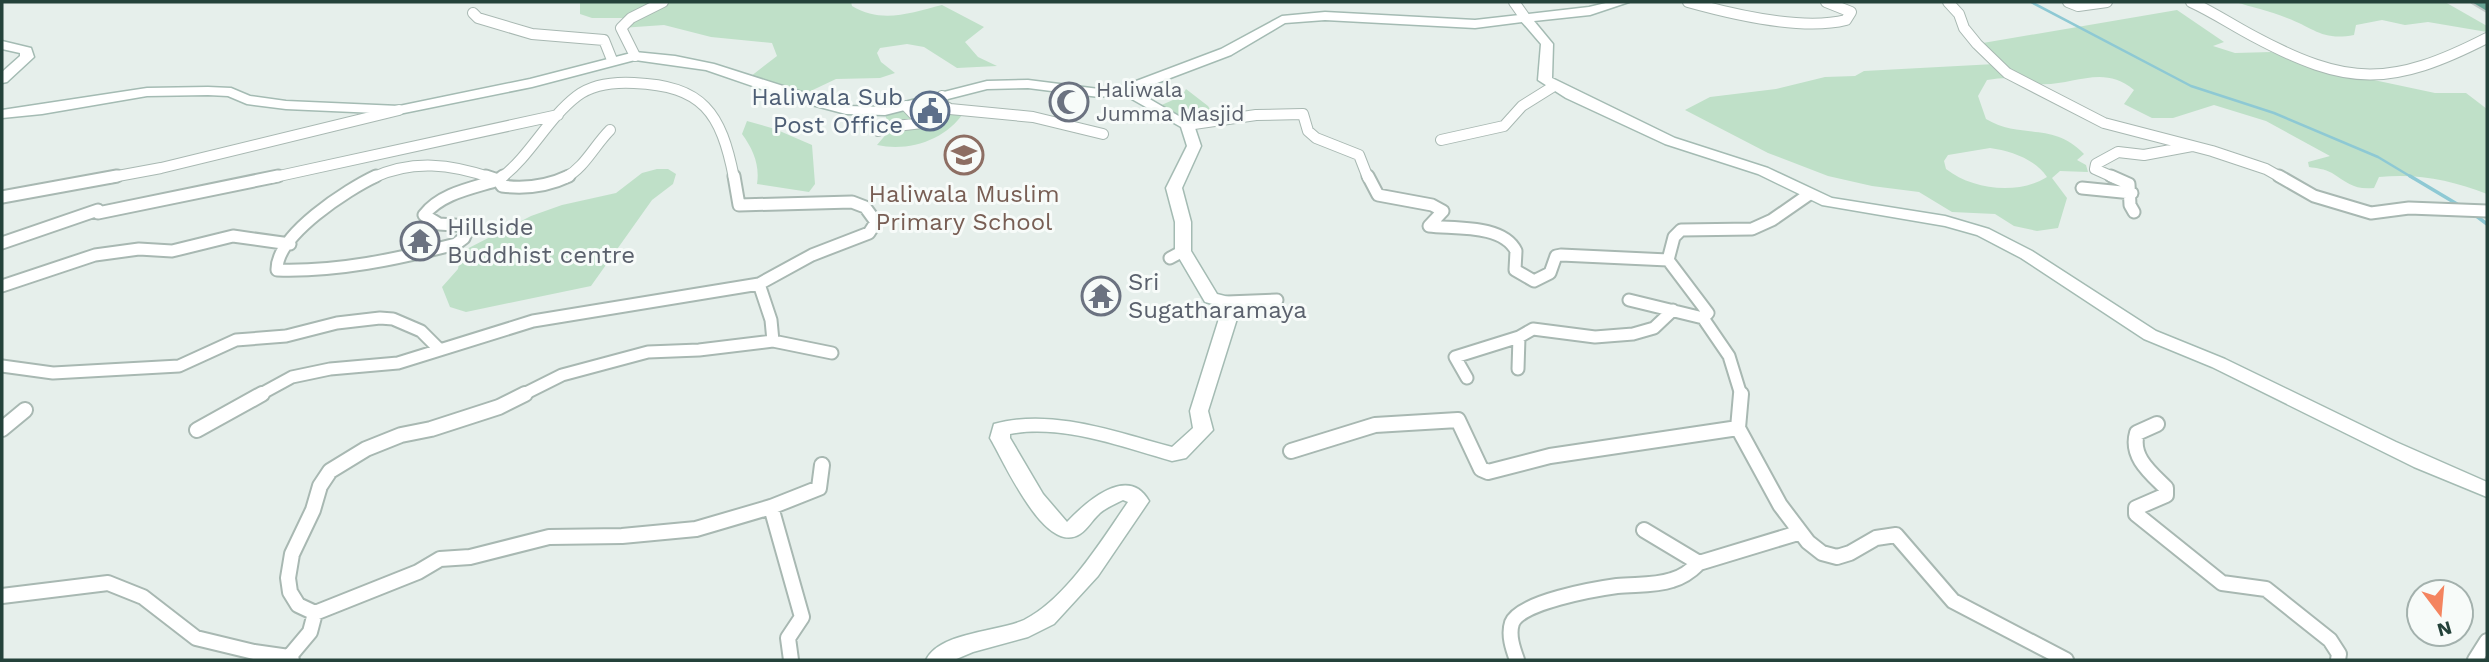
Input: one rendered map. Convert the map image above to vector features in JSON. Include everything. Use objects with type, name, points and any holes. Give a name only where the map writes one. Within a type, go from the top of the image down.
[{"type":"main road","points":[[2479,2],[2487,7]]},
{"type":"street","points":[[635,55],[621,28],[631,18],[663,2]]},
{"type":"street","points":[[1514,2],[1547,44],[1545,80],[1554,86],[1670,141],[1763,172],[1808,195],[1842,206],[1963,224],[1986,233],[2026,253],[2083,295],[2150,334],[2487,490]]},
{"type":"street","points":[[2,197],[161,168],[399,110],[532,83],[635,55],[709,67],[846,110],[885,111],[987,85],[1028,84],[1088,93],[1125,90],[1226,52],[1282,20],[1325,16],[1475,24],[1590,11],[1623,2]]},
{"type":"street","points":[[1688,2],[1744,17],[1818,24],[1846,20],[1851,12],[1826,2]]},
{"type":"street","points":[[1948,2],[1959,14],[1977,44],[2007,73],[2022,84],[2104,123],[2266,169],[2314,196],[2371,213],[2409,208],[2474,211],[2487,218]]},
{"type":"street","points":[[2068,2],[2078,6],[2107,2]]},
{"type":"street","points":[[2191,2],[2285,52],[2313,63],[2367,76],[2381,76],[2451,56],[2487,38]]},
{"type":"street","points":[[472,13],[478,18],[532,34],[604,40],[612,60]]},
{"type":"street","points":[[2,79],[27,57],[26,51],[6,48]]},
{"type":"street","points":[[197,430],[292,377],[330,369],[398,363],[439,349],[467,344],[533,321],[759,284],[789,265],[821,250],[869,233],[876,222],[864,207],[852,202],[739,205],[728,147],[711,112],[690,93],[653,85],[608,84],[578,94],[512,171],[498,180],[452,196],[426,210],[424,215],[434,222],[469,226],[464,239],[428,253],[342,267],[303,271],[277,270],[279,257],[327,202],[352,187],[384,175],[431,164],[460,167],[498,180],[502,186],[515,188],[549,184],[583,165],[595,144],[610,130]]},
{"type":"street","points":[[1441,140],[1504,126],[1522,106],[1554,86]]},
{"type":"street","points":[[1125,90],[1187,125],[1256,115],[1303,114],[1308,131],[1317,138],[1359,155],[1374,192],[1378,195],[1432,205],[1443,211],[1429,226],[1495,233],[1515,245],[1518,254],[1515,270],[1534,281],[1546,277],[1555,267],[1556,256],[1561,255],[1668,260]]},
{"type":"street","points":[[2,114],[147,92],[231,92],[247,100],[286,105],[399,110]]},
{"type":"street","points":[[942,96],[943,105],[950,109],[1033,117],[1103,134]]},
{"type":"street","points":[[878,131],[888,126],[915,127],[922,123],[906,106]]},
{"type":"street","points":[[2,243],[97,210],[103,214],[558,115]]},
{"type":"street","points":[[1187,125],[1194,146],[1174,188],[1183,222],[1177,254],[1211,298],[1227,302],[1277,300]]},
{"type":"street","points":[[2134,212],[2130,205],[2132,193],[2129,184],[2101,173],[2095,169],[2096,164],[2118,152],[2144,155],[2192,146]]},
{"type":"street","points":[[2082,188],[2132,193]]},
{"type":"street","points":[[1668,260],[1674,237],[1681,229],[1733,232],[1760,227],[1777,219],[1808,195]]},
{"type":"street","points":[[2,286],[95,255],[139,249],[172,251],[233,236],[290,244]]},
{"type":"street","points":[[1668,260],[1708,313],[1703,318]]},
{"type":"street","points":[[759,284],[771,320],[773,341]]},
{"type":"street","points":[[1629,300],[1703,318],[1732,361],[1742,391],[1743,406],[1738,428],[1798,533],[1810,547],[1825,557],[1841,557],[1873,537],[1883,534],[1896,535],[1953,601],[2066,660]]},
{"type":"street","points":[[937,660],[975,641],[1033,625],[1070,594],[1113,541],[1139,500],[1132,494],[1120,492],[1093,507],[1073,529],[1063,530],[1053,523],[1036,497],[1000,438],[1001,429],[1014,425],[1087,431],[1172,454],[1179,453],[1203,430],[1199,411],[1231,310],[1227,302]]},
{"type":"street","points":[[1467,378],[1455,357],[1519,337],[1533,329],[1595,337],[1633,334],[1654,328],[1673,310]]},
{"type":"street","points":[[2,366],[53,373],[179,366],[236,340],[286,336],[337,323],[380,318],[393,318],[421,331],[439,349]]},
{"type":"street","points":[[1518,369],[1519,337]]},
{"type":"street","points":[[822,466],[820,488],[771,507],[696,529],[622,536],[549,537],[470,557],[440,559],[418,572],[314,613],[298,605],[290,592],[288,578],[292,554],[313,510],[320,486],[330,471],[347,458],[401,435],[431,429],[499,407],[562,375],[614,359],[648,352],[699,350],[773,341],[832,353]]},
{"type":"street","points":[[2,429],[25,410]]},
{"type":"street","points":[[1291,451],[1375,425],[1458,420],[1480,469],[1488,472],[1516,462],[1678,438],[1715,429],[1738,428]]},
{"type":"street","points":[[2157,424],[2137,433],[2134,443],[2142,464],[2166,488],[2166,495],[2136,508],[2137,514],[2222,583],[2266,589],[2330,640],[2339,654],[2338,660]]},
{"type":"street","points":[[771,507],[802,617],[788,638],[791,660]]},
{"type":"street","points":[[1644,530],[1699,563]]},
{"type":"street","points":[[1517,660],[1511,646],[1510,627],[1518,614],[1534,606],[1609,587],[1664,584],[1691,573],[1699,563],[1798,533]]},
{"type":"street","points":[[2,596],[108,583],[143,597],[196,638],[291,658],[314,626],[314,613]]},
{"type":"street","points":[[2475,660],[2487,641]]},
{"type":"green space","points":[[580,2],[851,2],[852,6],[863,11],[885,16],[907,14],[942,5],[984,27],[965,42],[978,57],[997,66],[957,68],[924,47],[907,44],[880,48],[877,53],[881,62],[895,73],[880,78],[836,79],[798,97],[746,80],[777,56],[772,43],[711,37],[664,25],[621,28],[630,18],[592,18],[580,14]]},
{"type":"green space","points":[[2235,2],[2445,2],[2487,26],[2487,32],[2428,22],[2405,25],[2382,20],[2356,25],[2354,35],[2334,36],[2274,13]]},
{"type":"green space","points":[[2177,10],[2224,42],[2213,46],[2235,53],[2271,52],[2322,69],[2435,93],[2466,93],[2487,109],[2487,194],[2447,181],[2407,176],[2379,177],[2374,188],[2356,187],[2329,172],[2309,167],[2308,162],[2330,156],[2266,121],[2214,105],[2173,118],[2152,118],[2124,104],[2134,90],[2110,78],[2087,78],[2050,84],[2012,78],[1987,80],[1978,96],[1986,119],[2012,129],[2061,138],[2084,154],[2077,160],[2086,165],[2088,172],[2060,171],[2052,178],[2067,198],[2058,228],[2037,231],[2014,226],[1995,214],[1952,212],[1919,192],[1872,186],[1828,176],[1768,153],[1685,110],[1710,97],[1776,89],[1825,77],[1855,76],[1864,71],[1995,64],[1977,44]],"holes":[[[1990,148],[2029,161],[2047,177],[2023,186],[1996,188],[1969,182],[1946,169],[1944,161],[1948,155]]]},
{"type":"green space","points":[[1186,89],[1208,106],[1216,120],[1187,125],[1157,107],[1182,96]]},
{"type":"green space","points":[[906,106],[921,117],[964,112],[947,130],[926,142],[902,147],[877,145],[888,132],[885,111]]},
{"type":"green space","points":[[747,121],[775,129],[812,145],[815,184],[809,192],[757,184],[755,158],[742,134]]},
{"type":"green space","points":[[668,169],[676,174],[673,184],[652,200],[591,286],[466,312],[450,307],[442,287],[458,269],[461,252],[531,216],[562,205],[616,193],[642,173]]},
{"type":"waterway","points":[[2031,2],[2191,86],[2274,113],[2378,157],[2413,178]]},
{"type":"waterway","points":[[2410,176],[2462,207]]},
{"type":"waterway","points":[[2475,215],[2487,224]]},
{"type":"place","name":"Haliwala Jumma Masjid","points":[[1069,102]]},
{"type":"place","name":"Haliwala Sub Post Office","points":[[930,111]]},
{"type":"place","name":"Haliwala Muslim Primary School","points":[[964,155]]},
{"type":"place","name":"Hillside Buddhist centre","points":[[420,241]]},
{"type":"place","name":"Sri Sugatharamaya","points":[[1101,296]]}]
